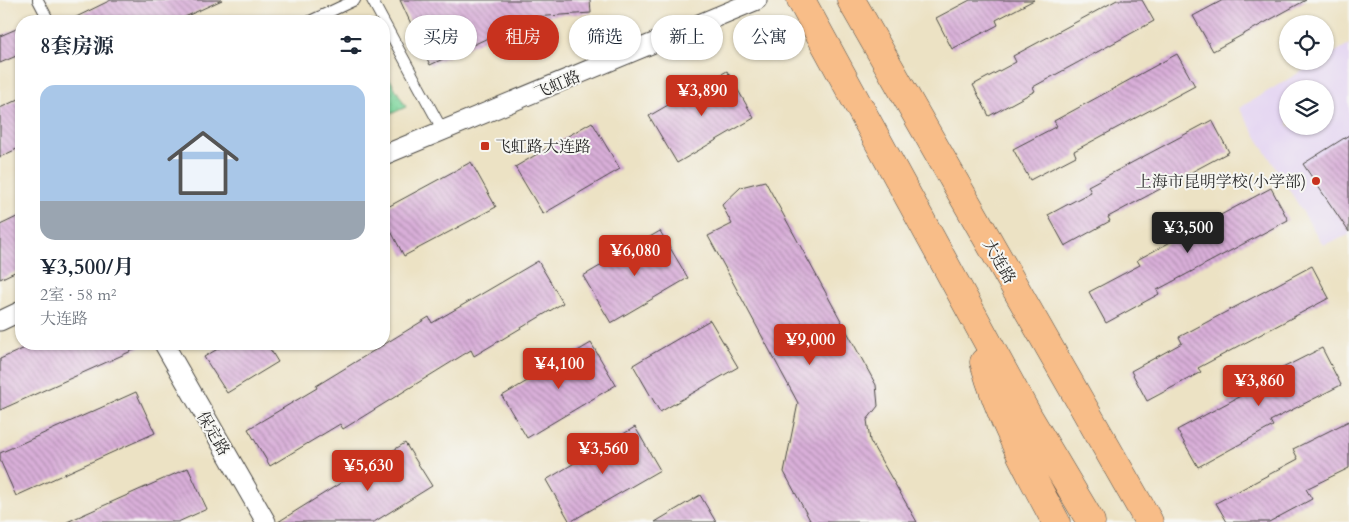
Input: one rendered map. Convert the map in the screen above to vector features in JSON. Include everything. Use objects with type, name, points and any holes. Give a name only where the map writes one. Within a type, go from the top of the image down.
[{"type":"main road","points":[[801,0],[973,317],[1028,416],[1091,522]]},
{"type":"main road","name":"大连路","points":[[851,0],[1149,522]]},
{"type":"main road","points":[[973,317],[980,350],[1014,443],[1056,522]]},
{"type":"street","name":"飞虹路","points":[[390,153],[757,0]]},
{"type":"street","points":[[0,321],[15,314]]},
{"type":"street","name":"保定路","points":[[167,350],[266,522]]},
{"type":"lane","points":[[38,0],[46,15]]},
{"type":"lane","points":[[323,15],[355,0]]},
{"type":"lane","points":[[372,0],[380,15]]},
{"type":"lane","points":[[390,33],[443,131]]},
{"type":"shaded area","name":"上海市昆明学校(小学部)","points":[[1349,44],[1349,235],[1323,245],[1239,108],[1279,84],[1279,135],[1334,135],[1334,80],[1287,80],[1304,70],[1334,70],[1334,53]]},
{"type":"green space","points":[[390,79],[406,107],[390,114]]},
{"type":"building","points":[[111,0],[222,0],[189,15],[80,15]]},
{"type":"building","points":[[400,0],[590,0],[591,13],[559,15],[487,15],[487,38],[477,43],[477,15],[407,15]]},
{"type":"building","points":[[970,0],[1034,0],[996,20],[998,25],[952,49],[936,18]]},
{"type":"building","points":[[1117,0],[1142,0],[1154,21],[1033,87],[1035,91],[989,116],[973,85],[1016,62],[1013,56]]},
{"type":"building","points":[[1223,0],[1306,0],[1213,51],[1193,16]]},
{"type":"building","points":[[15,30],[15,57],[0,63],[0,36]]},
{"type":"building","points":[[1177,54],[1195,86],[1074,151],[1076,156],[1030,180],[1013,149],[1057,126],[1054,121]]},
{"type":"building","points":[[428,60],[441,60],[430,65]]},
{"type":"building","points":[[727,71],[754,118],[677,163],[649,116]]},
{"type":"building","points":[[15,101],[15,150],[0,157],[0,108]]},
{"type":"building","points":[[1212,120],[1229,152],[1108,217],[1110,221],[1065,246],[1048,215],[1091,192],[1088,186]]},
{"type":"building","points":[[592,122],[620,169],[543,214],[515,167]]},
{"type":"building","points":[[1349,135],[1349,232],[1303,164]]},
{"type":"building","points":[[471,162],[496,207],[404,256],[390,229],[390,206]]},
{"type":"building","points":[[765,181],[876,385],[878,406],[867,420],[870,441],[917,522],[811,522],[784,472],[798,403],[708,236],[732,224],[722,205],[741,187]]},
{"type":"building","points":[[1271,188],[1288,220],[1157,290],[1159,294],[1106,323],[1089,292],[1140,265],[1137,260]]},
{"type":"building","points":[[15,218],[15,272],[0,279],[0,225]]},
{"type":"building","points":[[660,231],[688,278],[611,323],[583,276]]},
{"type":"building","points":[[538,261],[563,303],[474,356],[471,350],[343,429],[340,424],[270,466],[248,429],[317,388],[316,386],[375,350],[390,350],[390,341],[429,317],[432,323]]},
{"type":"building","points":[[1312,266],[1329,298],[1198,368],[1201,372],[1147,401],[1131,371],[1182,343],[1179,337]]},
{"type":"building","points":[[710,320],[738,367],[660,412],[633,365]]},
{"type":"building","points":[[591,343],[616,385],[527,438],[502,396]]},
{"type":"building","points":[[1322,348],[1341,385],[1270,421],[1273,426],[1198,467],[1177,430],[1259,386],[1257,381]]},
{"type":"building","points":[[20,350],[134,350],[0,410],[0,359]]},
{"type":"building","points":[[216,350],[271,350],[278,362],[227,393],[204,357]]},
{"type":"building","points":[[136,392],[155,433],[16,496],[0,460],[0,453]]},
{"type":"building","points":[[1349,421],[1349,468],[1306,489],[1312,499],[1269,522],[1227,522],[1216,503],[1298,459],[1293,449]]},
{"type":"building","points":[[635,427],[660,470],[570,522],[546,480]]},
{"type":"building","points":[[405,443],[432,486],[374,522],[278,522]]},
{"type":"building","points":[[188,468],[207,509],[178,522],[67,522]]},
{"type":"building","points":[[700,495],[716,522],[655,522]]},
{"type":"place","name":"飞虹路大连路","points":[[485,146]]},
{"type":"place","name":"上海市昆明学校(小学部)","points":[[1316,181]]}]
